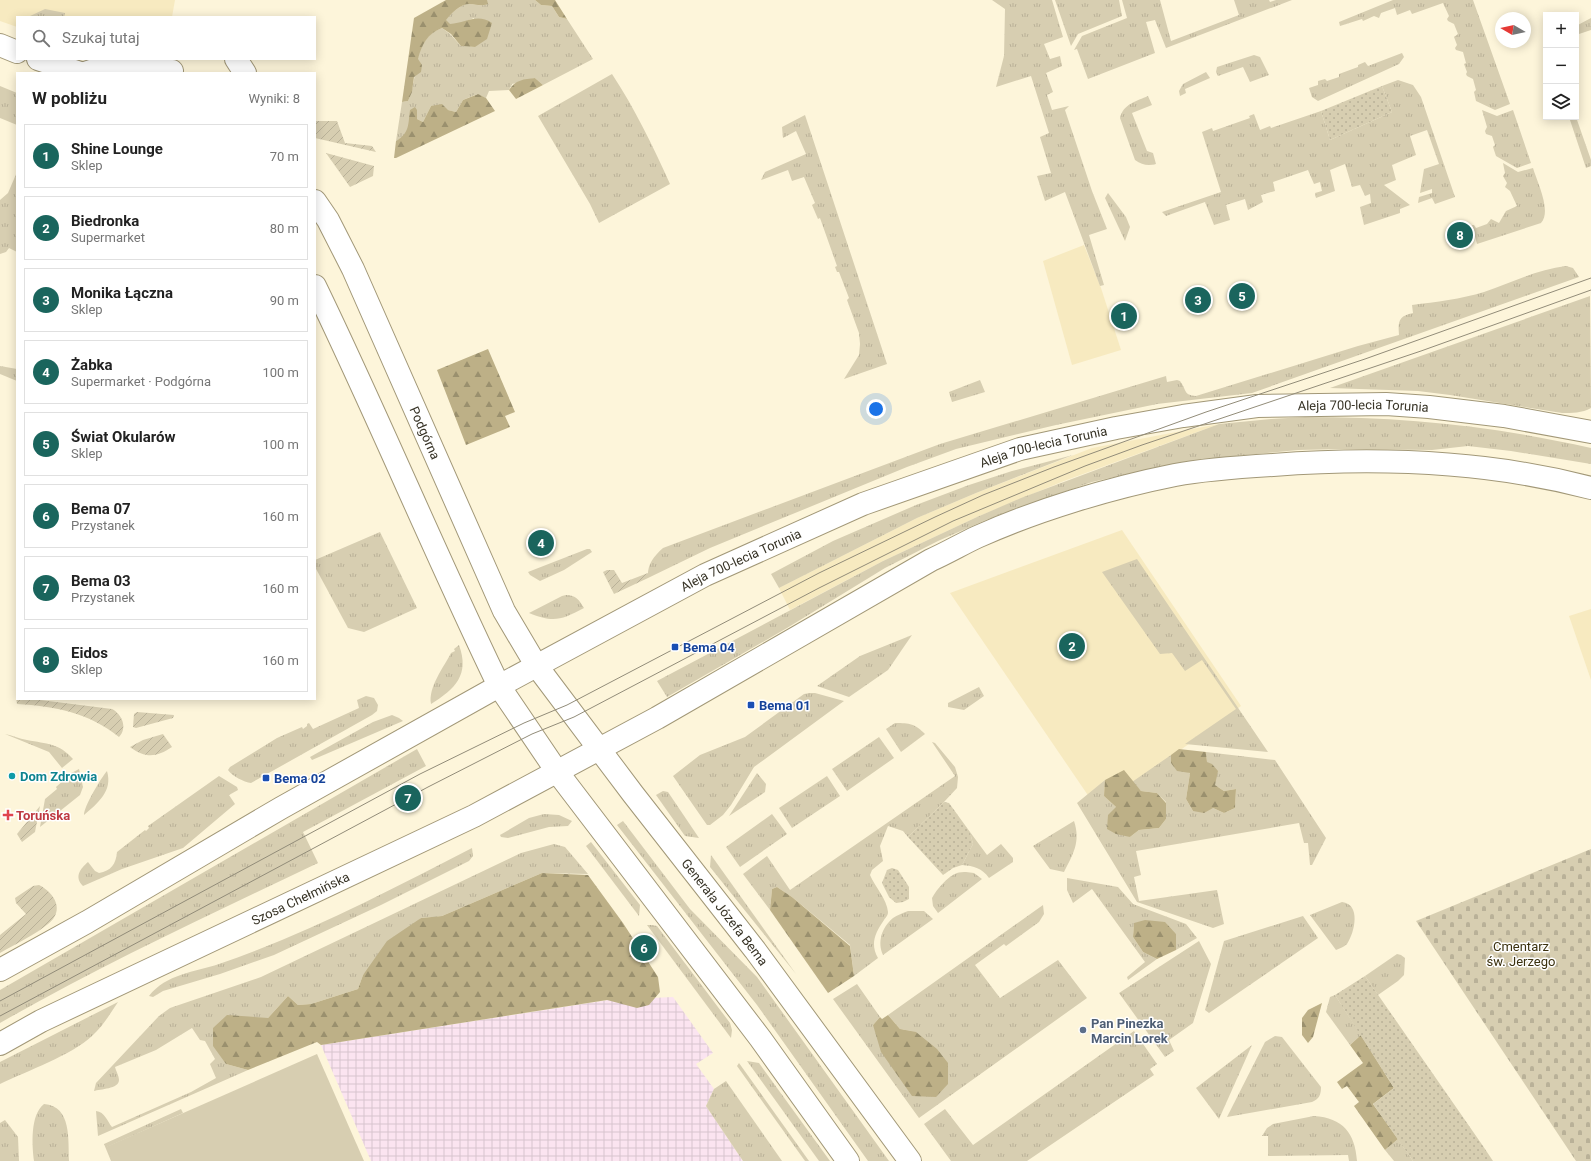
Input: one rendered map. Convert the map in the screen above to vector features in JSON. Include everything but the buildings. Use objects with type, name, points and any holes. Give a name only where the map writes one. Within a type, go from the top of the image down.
[{"type":"main road","points":[[0,45],[16,52]]},
{"type":"main road","points":[[41,60],[77,72]]},
{"type":"main road","points":[[237,60],[244,72]]},
{"type":"main road","points":[[88,72],[95,69],[114,67],[175,68]]},
{"type":"main road","name":"Podgórna","points":[[316,202],[328,220],[353,269],[504,611],[536,665]]},
{"type":"main road","points":[[316,288],[346,348],[470,626],[499,686],[558,773],[760,1038],[848,1161]]},
{"type":"main road","name":"Aleja 700-lecia Torunia","points":[[536,665],[705,575],[863,504],[1020,449],[1086,433],[1183,416],[1257,406],[1386,404],[1429,407],[1496,415],[1591,432]]},
{"type":"main road","points":[[599,750],[925,564],[977,537],[1047,510],[1118,489],[1175,475],[1231,468],[1297,463],[1359,461],[1468,465],[1511,471],[1591,488]]},
{"type":"main road","points":[[0,970],[88,922],[281,808],[536,665]]},
{"type":"main road","name":"Generała Józefa Bema","points":[[536,665],[599,750],[755,950],[910,1161]]},
{"type":"main road","name":"Szosa Chełmińska","points":[[0,1044],[62,1011],[474,816],[599,750]]},
{"type":"shaded area","points":[[0,0],[175,0],[172,16],[16,16],[16,27],[0,21]]},
{"type":"shaded area","points":[[1084,245],[1101,288],[1121,350],[1072,365],[1043,261]]},
{"type":"shaded area","points":[[1219,424],[1064,481],[977,517],[883,561],[790,610],[779,588],[917,518],[976,493],[1092,448]]},
{"type":"shaded area","points":[[1122,530],[1241,706],[1098,810],[950,593]]},
{"type":"shaded area","points":[[1591,609],[1591,680],[1569,616]]},
{"type":"shaded area","points":[[673,997],[713,1053],[696,1064],[714,1089],[706,1106],[743,1161],[371,1161],[321,1045],[608,1000]]},
{"type":"green space","points":[[446,0],[487,0],[488,4],[485,5],[466,4],[456,10],[446,20],[450,24],[471,19],[487,20],[492,23],[487,39],[475,47],[461,46],[451,34],[442,28],[432,33],[423,44],[418,59],[422,65],[421,72],[414,77],[412,92],[408,101],[402,102],[414,18]]},
{"type":"green space","points":[[487,0],[535,0],[541,5],[552,6],[559,17],[567,19],[593,59],[543,85],[535,78],[512,84],[509,90],[489,91],[486,98],[477,94],[463,100],[456,112],[431,106],[423,122],[417,119],[417,110],[404,137],[396,141],[402,102],[408,101],[412,91],[420,50],[425,41],[432,34],[442,28],[461,46],[475,47],[474,18],[459,24],[449,24],[445,20],[456,10],[466,4],[484,5],[487,4]]},
{"type":"green space","points":[[535,0],[555,0],[567,19],[559,17],[552,6],[541,5]]},
{"type":"green space","points":[[992,0],[1052,0],[1063,37],[1044,44],[1050,59],[1060,56],[1062,66],[1046,73],[1053,92],[1047,95],[1052,110],[1069,106],[1065,110],[1092,191],[1107,229],[1089,235],[1104,285],[1100,286],[1065,192],[1045,201],[1037,176],[1051,173],[1040,137],[1049,133],[1031,76],[996,87],[1004,56],[1005,9]]},
{"type":"green space","points":[[1055,0],[1119,0],[1122,16],[1078,34],[1071,46]]},
{"type":"green space","points":[[1122,0],[1160,0],[1171,41],[1239,15],[1234,0],[1269,0],[1270,2],[1276,0],[1292,0],[1166,48],[1155,20],[1146,22],[1155,53],[1088,79],[1077,49],[1074,50],[1082,36],[1127,18]]},
{"type":"green space","points":[[1393,0],[1473,0],[1510,104],[1495,110],[1476,101],[1474,92],[1476,90],[1473,79],[1466,74],[1467,72],[1464,64],[1466,63],[1463,52],[1456,50],[1455,48],[1457,45],[1454,37],[1458,34],[1454,24],[1447,19],[1449,16],[1443,3],[1412,14],[1410,10],[1397,15],[1395,8],[1381,13],[1379,18],[1374,16],[1363,21],[1362,19],[1340,26],[1339,22]]},
{"type":"green space","points":[[45,9],[65,13],[64,16],[30,16]]},
{"type":"green space","points":[[1591,18],[1591,30],[1579,34],[1579,24]]},
{"type":"green space","points":[[1402,53],[1404,57],[1399,64],[1318,101],[1312,97],[1309,88],[1318,85],[1318,81],[1325,79],[1327,81],[1339,77],[1339,74],[1358,67],[1358,65],[1365,62],[1368,66]]},
{"type":"green space","points":[[1254,55],[1260,57],[1269,75],[1250,82],[1243,67],[1218,76],[1216,72],[1217,67]]},
{"type":"green space","points":[[1206,72],[1210,78],[1185,89],[1186,93],[1180,96],[1179,91],[1183,84]]},
{"type":"green space","points":[[612,74],[643,128],[670,184],[599,223],[590,204],[538,116]]},
{"type":"green space","points":[[535,78],[543,85],[516,99],[509,90],[517,82]]},
{"type":"green space","points":[[1398,80],[1413,85],[1421,97],[1455,197],[1435,204],[1432,198],[1418,203],[1419,197],[1432,193],[1432,189],[1420,193],[1424,169],[1439,164],[1427,130],[1410,136],[1416,155],[1392,165],[1396,180],[1384,185],[1410,205],[1400,209],[1400,213],[1364,225],[1360,207],[1371,203],[1370,194],[1365,196],[1360,185],[1352,187],[1345,164],[1330,170],[1335,191],[1316,198],[1315,193],[1322,191],[1320,182],[1314,184],[1308,170],[1273,182],[1275,191],[1261,195],[1263,202],[1248,210],[1245,199],[1226,205],[1230,220],[1214,225],[1205,202],[1166,216],[1162,212],[1221,192],[1202,132],[1212,128],[1213,131],[1250,118],[1249,116],[1254,114],[1260,130],[1270,126],[1271,128],[1321,111],[1330,140],[1392,112],[1382,86]]},
{"type":"green space","points":[[0,86],[16,93],[16,125],[0,118]]},
{"type":"green space","points":[[1382,86],[1392,112],[1330,140],[1321,111]]},
{"type":"green space","points":[[478,94],[486,98],[495,111],[394,158],[396,141],[404,135],[408,128],[410,110],[415,107],[417,110],[417,119],[423,122],[431,106],[442,104],[448,110],[456,112],[463,100]]},
{"type":"green space","points":[[1148,96],[1152,105],[1132,113],[1147,151],[1153,153],[1156,164],[1145,165],[1135,160],[1120,118],[1127,106]]},
{"type":"green space","points":[[1482,110],[1497,116],[1513,110],[1531,163],[1517,168],[1496,156],[1492,136],[1486,134],[1485,131],[1487,127]]},
{"type":"green space","points":[[805,115],[887,364],[844,379],[859,355],[859,333],[847,300],[849,298],[839,272],[837,272],[835,267],[837,266],[820,218],[818,219],[812,205],[815,203],[804,177],[792,181],[788,170],[761,180],[765,172],[806,154],[796,131],[783,138],[782,127]]},
{"type":"green space","points":[[1570,120],[1577,120],[1591,160],[1591,166],[1586,168]]},
{"type":"green space","points":[[316,121],[337,121],[345,143],[372,146],[376,152],[316,138]]},
{"type":"green space","points":[[326,153],[374,166],[373,176],[350,187]]},
{"type":"green space","points":[[1503,163],[1518,172],[1533,168],[1543,196],[1545,211],[1544,218],[1541,223],[1477,244],[1472,225],[1476,228],[1487,224],[1491,219],[1499,223],[1506,211],[1517,206],[1510,191],[1505,187],[1507,183],[1503,176],[1505,173]]},
{"type":"green space","points":[[16,174],[16,252],[9,248],[6,252],[0,254],[0,200],[8,193]]},
{"type":"green space","points":[[1108,193],[1126,217],[1130,227],[1125,241],[1105,198]]},
{"type":"green space","points":[[1566,266],[1573,268],[1579,277],[1252,393],[1157,404],[1056,425],[956,449],[907,467],[710,548],[648,578],[651,562],[663,548],[940,444],[1166,376],[1167,382],[1177,380],[1180,381],[1187,393],[1196,396],[1358,346],[1399,335],[1400,320],[1404,316],[1413,313],[1412,305],[1448,300],[1484,292],[1535,273]]},
{"type":"green space","points":[[1590,296],[1591,408],[1584,411],[1562,413],[1418,391],[1330,388]]},
{"type":"green space","points":[[488,349],[515,412],[505,416],[510,427],[466,445],[437,370]]},
{"type":"green space","points":[[0,366],[16,369],[16,381],[0,374]]},
{"type":"green space","points":[[980,380],[985,392],[952,402],[949,392]]},
{"type":"green space","points":[[1305,417],[1342,417],[1413,421],[1449,424],[1519,434],[1591,448],[1591,464],[1511,451],[1468,446],[1432,450],[1298,450],[1236,456],[1146,470],[1092,482],[986,520],[938,541],[885,568],[787,628],[667,697],[657,681],[883,561],[1021,498],[1219,424]]},
{"type":"green space","points":[[1073,455],[917,518],[779,588],[771,574],[833,541],[916,505],[1012,471]]},
{"type":"green space","points":[[380,532],[417,608],[364,632],[348,628],[316,569],[316,560]]},
{"type":"green space","points":[[590,549],[592,552],[564,570],[540,581],[528,572]]},
{"type":"green space","points":[[1137,559],[1268,752],[1185,744],[1236,709],[1202,660],[1185,671],[1172,653],[1160,654],[1102,572]]},
{"type":"green space","points":[[607,570],[614,570],[622,583],[648,573],[648,578],[614,594],[603,572]]},
{"type":"green space","points":[[566,595],[577,598],[584,608],[557,619],[545,618],[529,613],[562,596]]},
{"type":"green space","points":[[912,635],[888,670],[849,697],[817,686],[860,656]]},
{"type":"green space","points":[[459,645],[463,665],[458,680],[447,693],[431,704],[432,691],[437,677],[451,653],[455,651],[454,649]]},
{"type":"green space","points":[[979,687],[984,696],[964,710],[948,707],[948,703]]},
{"type":"green space","points":[[810,693],[844,701],[754,767],[731,805],[723,815],[710,825],[707,825],[673,776],[700,755],[745,737],[804,694]]},
{"type":"green space","points":[[366,696],[374,698],[378,705],[377,711],[372,715],[251,783],[238,778],[228,770],[230,767],[277,738],[302,727],[303,729],[309,723],[313,729],[359,708],[357,700]]},
{"type":"green space","points":[[16,700],[40,700],[112,709],[119,714],[123,722],[123,730],[119,737],[96,722],[71,712],[17,704]]},
{"type":"green space","points":[[137,712],[174,715],[173,718],[136,728],[133,727],[134,714]]},
{"type":"green space","points":[[392,715],[403,721],[312,760],[310,757],[373,722]]},
{"type":"green space","points":[[895,723],[912,725],[925,734],[901,752],[886,729]]},
{"type":"green space","points":[[5,734],[58,747],[73,759],[62,768],[49,752]]},
{"type":"green space","points":[[163,734],[172,747],[156,755],[146,755],[130,747],[143,740]]},
{"type":"green space","points":[[879,737],[894,758],[847,791],[832,769]]},
{"type":"green space","points":[[932,742],[935,743],[955,767],[958,777],[957,788],[908,837],[903,831],[888,826],[880,846],[883,861],[872,870],[870,875],[885,902],[888,912],[878,929],[874,943],[874,948],[878,958],[854,976],[850,945],[792,897],[777,887],[772,889],[770,910],[743,874],[767,856],[790,890],[955,776]]},
{"type":"green space","points":[[417,749],[426,766],[303,832],[318,863],[198,920],[78,980],[0,1023],[0,990]]},
{"type":"green space","points":[[1179,749],[1206,752],[1207,762],[1212,764],[1218,771],[1215,785],[1224,791],[1236,789],[1235,808],[1224,813],[1213,808],[1204,813],[1193,811],[1186,799],[1190,773],[1177,771],[1171,763],[1171,755]]},
{"type":"green space","points":[[1206,752],[1275,760],[1326,838],[1312,865],[1310,865],[1308,843],[1304,843],[1299,823],[1136,851],[1141,875],[1134,877],[1139,901],[1217,890],[1224,924],[1213,928],[1137,902],[1077,803],[1105,780],[1104,796],[1116,807],[1130,837],[1139,830],[1159,828],[1166,819],[1166,802],[1157,793],[1141,791],[1132,782],[1171,755],[1171,763],[1190,773],[1186,799],[1193,811],[1213,808],[1224,813],[1235,808],[1236,789],[1224,791],[1215,785],[1207,762]]},
{"type":"green space","points":[[79,769],[83,787],[80,795],[40,827],[45,799],[57,789],[56,787],[65,779],[64,777]]},
{"type":"green space","points":[[1124,770],[1141,791],[1157,793],[1166,803],[1166,819],[1159,828],[1139,830],[1130,837],[1116,834],[1107,829],[1108,815],[1116,807],[1104,796],[1105,780]]},
{"type":"green space","points":[[107,771],[108,785],[106,791],[99,801],[84,815],[90,799]]},
{"type":"green space","points":[[757,773],[766,784],[765,792],[729,816]]},
{"type":"green space","points":[[219,776],[237,787],[238,790],[229,795],[235,804],[183,848],[122,869],[83,886],[80,883],[79,873],[88,862],[95,871],[99,873],[107,871],[114,863],[117,852],[145,830],[146,831],[149,828],[148,826]]},
{"type":"green space","points":[[827,776],[840,796],[792,828],[779,808]]},
{"type":"green space","points":[[663,791],[668,792],[699,838],[685,836],[656,795]]},
{"type":"green space","points":[[944,802],[949,803],[970,832],[973,844],[962,865],[953,868],[943,875],[908,837]]},
{"type":"green space","points":[[40,806],[35,832],[22,842],[17,834]]},
{"type":"green space","points":[[544,814],[559,815],[572,821],[568,826],[549,827],[508,838],[501,837],[500,835],[529,818]]},
{"type":"green space","points":[[772,814],[787,834],[740,867],[726,847]]},
{"type":"green space","points":[[623,821],[690,909],[757,977],[889,1161],[868,1161],[757,1005],[617,825]]},
{"type":"green space","points":[[1074,821],[1077,835],[1075,848],[1064,872],[1050,869],[1033,846]]},
{"type":"green space","points":[[970,832],[987,855],[1001,844],[1013,858],[1013,862],[989,878],[984,872],[977,868],[962,865],[973,844]]},
{"type":"green space","points":[[591,842],[640,905],[639,916],[586,846]]},
{"type":"green space","points":[[554,844],[565,847],[588,874],[542,873],[442,916],[421,918],[363,975],[358,989],[311,1004],[298,1005],[288,996],[268,1018],[254,1018],[226,1064],[248,1070],[98,1136],[96,1111],[104,1115],[112,1127],[191,1092],[216,1078],[210,1064],[215,1059],[205,1041],[200,1040],[192,1028],[156,1050],[115,1067],[119,1078],[118,1083],[113,1087],[94,1091],[96,1083],[159,1016],[170,1008],[261,977],[521,853]]},
{"type":"green space","points":[[472,848],[473,856],[469,861],[381,905],[274,955],[220,974],[163,991],[153,997],[149,996],[172,978],[219,964],[284,939],[410,880]]},
{"type":"green space","name":"Cmentarz św. Jerzego","points":[[1591,849],[1591,1161],[1576,1161],[1416,921]]},
{"type":"green space","points":[[711,855],[796,974],[710,867]]},
{"type":"green space","points":[[892,868],[898,870],[909,887],[909,899],[903,902],[896,903],[889,897],[882,883],[887,870]]},
{"type":"green space","points":[[542,873],[588,875],[623,923],[658,977],[660,992],[649,1005],[637,1008],[607,1000],[321,1045],[317,1042],[248,1070],[226,1064],[213,1046],[213,1028],[227,1015],[268,1018],[288,996],[298,1005],[311,1004],[358,989],[363,975],[387,941],[421,918],[442,916]]},
{"type":"green space","points":[[958,873],[974,873],[982,879],[938,913],[933,906],[932,898],[934,895],[950,877]]},
{"type":"green space","points":[[1067,878],[1118,887],[1133,904],[1186,924],[1197,938],[1176,950],[1176,934],[1134,923],[1133,937],[1143,952],[1157,959],[1128,980],[1127,977],[1145,962],[1092,889],[1073,903],[1067,890]]},
{"type":"green space","points":[[39,885],[45,888],[53,897],[57,908],[56,914],[48,924],[37,932],[0,953],[0,935],[26,914],[16,903],[15,898],[33,886]]},
{"type":"green space","points":[[777,887],[792,897],[850,946],[854,976],[828,993],[770,910],[772,889]]},
{"type":"green space","points":[[1342,902],[1348,904],[1352,908],[1355,919],[1352,933],[1347,944],[1336,950],[1310,915]]},
{"type":"green space","points":[[1043,905],[1044,914],[1039,922],[1006,946],[1004,944],[975,965],[1000,998],[1058,960],[1087,998],[919,1118],[833,999],[857,984],[880,1017],[873,1025],[916,1032],[900,1029],[888,1015]]},
{"type":"green space","points":[[908,911],[924,911],[933,919],[883,955],[880,945],[883,930],[895,917]]},
{"type":"green space","points":[[1303,916],[1318,938],[1209,1013],[1205,1010],[1224,941]]},
{"type":"green space","points":[[1145,920],[1165,922],[1176,934],[1176,950],[1157,959],[1143,952],[1133,937],[1134,923]]},
{"type":"green space","points":[[647,925],[657,926],[730,1023],[732,1030],[731,1038]]},
{"type":"green space","points":[[1199,941],[1211,964],[1193,1023],[1169,1040],[1174,1051],[1165,1057],[1119,993]]},
{"type":"green space","points":[[1397,954],[1405,958],[1404,975],[1378,995],[1365,976]]},
{"type":"green space","points":[[1365,976],[1493,1161],[1413,1161],[1373,1104],[1394,1088],[1335,995]]},
{"type":"green space","points":[[1335,995],[1361,1035],[1350,1045],[1326,1012],[1330,997]]},
{"type":"green space","points":[[118,1002],[100,1028],[73,1050],[0,1084],[0,1062]]},
{"type":"green space","points":[[1322,1003],[1313,1037],[1308,1043],[1302,1035],[1302,1018],[1308,1010]]},
{"type":"green space","points":[[888,1015],[900,1029],[916,1032],[937,1049],[948,1063],[948,1084],[936,1097],[912,1096],[881,1052],[873,1025],[880,1017],[882,1019]]},
{"type":"green space","points":[[1134,1031],[1157,1064],[1150,1069],[1154,1075],[1027,1161],[951,1161],[924,1124],[945,1109],[973,1145]]},
{"type":"green space","points":[[1361,1035],[1394,1088],[1373,1104],[1398,1139],[1385,1150],[1354,1106],[1359,1102],[1347,1086],[1342,1089],[1337,1082],[1363,1063],[1350,1045]]},
{"type":"green space","points":[[1275,1036],[1282,1037],[1321,1087],[1319,1096],[1312,1102],[1227,1117],[1265,1042]]},
{"type":"green space","points":[[1252,1045],[1219,1119],[1196,1088]]},
{"type":"green space","points":[[317,1054],[364,1161],[112,1161],[106,1147]]},
{"type":"green space","points":[[747,1061],[759,1063],[830,1161],[819,1161]]},
{"type":"green space","points":[[739,1063],[809,1161],[805,1161],[737,1066]]},
{"type":"green space","points":[[726,1081],[782,1161],[743,1161],[706,1106],[714,1089]]},
{"type":"green space","points":[[44,1104],[53,1106],[60,1111],[64,1117],[67,1125],[69,1161],[34,1161],[34,1123],[39,1109]]},
{"type":"green space","points":[[181,1109],[183,1113],[107,1147],[113,1161],[111,1161],[104,1144]]},
{"type":"green space","points":[[1314,1116],[1333,1120],[1346,1129],[1354,1142],[1357,1161],[1349,1161],[1348,1155],[1268,1156],[1268,1136],[1262,1136],[1267,1128],[1273,1124]]},
{"type":"green space","points":[[5,1120],[18,1137],[19,1161],[0,1161],[0,1123]]},
{"type":"green space","points":[[1398,1139],[1413,1161],[1394,1161],[1385,1150]]},
{"type":"tram line","points":[[0,1001],[420,774],[524,723],[567,705],[819,573],[983,495],[1054,467],[1206,412],[1365,359],[1591,278]]},
{"type":"tram line","points":[[0,1016],[428,787],[532,734],[574,717],[819,588],[953,521],[1085,466],[1142,445],[1421,351],[1591,290]]},
{"type":"place","name":"Eidos","points":[[1460,235]]},
{"type":"place","name":"Świat Okularów","points":[[1242,296]]},
{"type":"place","name":"Monika Łączna","points":[[1198,300]]},
{"type":"place","name":"Shine Lounge","points":[[1124,316]]},
{"type":"place","name":"Żabka","points":[[541,543]]},
{"type":"place","name":"Biedronka","points":[[1072,646]]},
{"type":"place","name":"Bema 04","points":[[675,647]]},
{"type":"place","name":"Bema 01","points":[[751,705]]},
{"type":"place","name":"Dom Zdrowia","points":[[12,776]]},
{"type":"place","name":"Bema 02","points":[[266,778]]},
{"type":"place","name":"Bema 03","points":[[408,798]]},
{"type":"place","name":"Toruńska","points":[[8,815]]},
{"type":"place","name":"Bema 07","points":[[644,948]]},
{"type":"place","name":"Pan Pinezka Marcin Lorek","points":[[1083,1030]]}]
